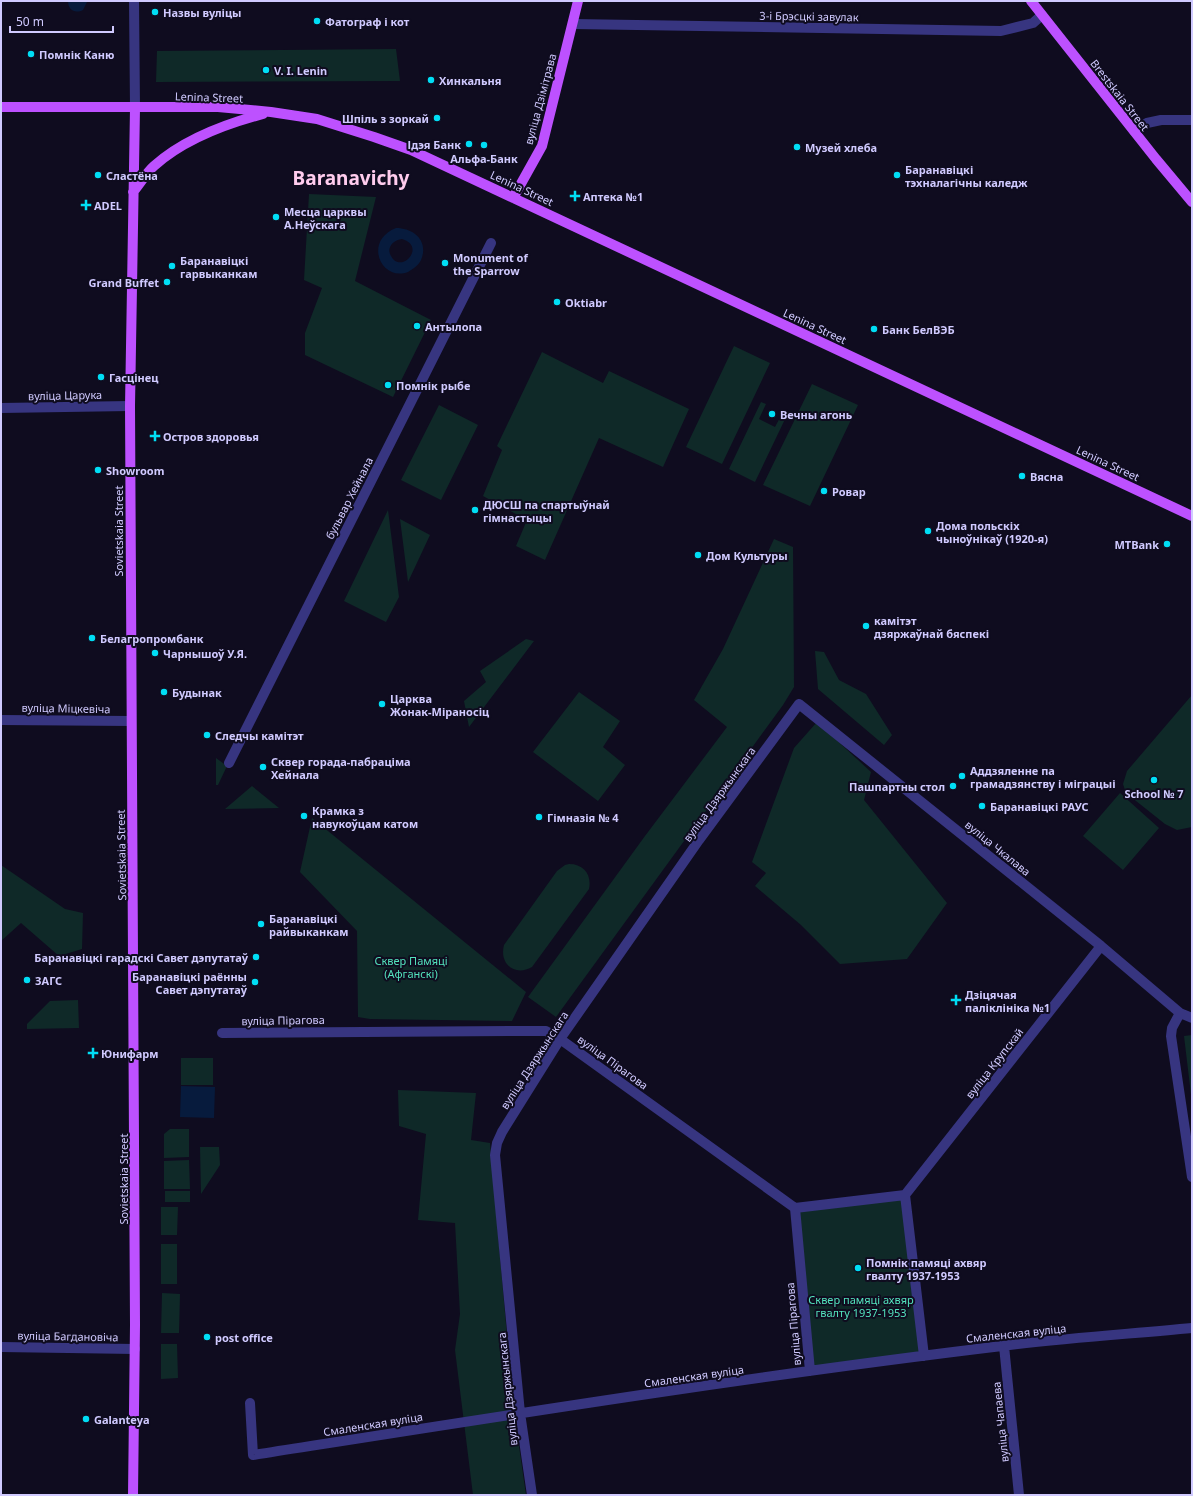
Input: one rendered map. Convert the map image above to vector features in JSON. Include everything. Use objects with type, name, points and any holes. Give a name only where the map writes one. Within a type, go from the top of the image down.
[{"type":"main road","name":"вуліца Дзімітрава","points":[[514,198],[542,146],[578,1]]},
{"type":"main road","name":"Brestskaia Street","points":[[1031,1],[1192,202]]},
{"type":"main road","name":"Lenina Street","points":[[1,107],[218,107],[271,112],[317,119],[374,137],[411,150],[1192,516]]},
{"type":"main road","points":[[130,406],[135,108]]},
{"type":"main road","points":[[133,192],[153,167],[185,143],[232,124],[271,112]]},
{"type":"main road","name":"Sovietskaia Street","points":[[130,406],[135,1349],[133,1495]]},
{"type":"street","points":[[134,1],[135,108]]},
{"type":"street","name":"3-і Брэсцкі завулак","points":[[573,24],[1000,31],[1032,23],[1042,15]]},
{"type":"street","points":[[1134,131],[1147,123],[1161,120],[1192,120]]},
{"type":"street","name":"бульвар Хейнала","points":[[229,763],[491,243]]},
{"type":"street","name":"вуліца Царука","points":[[1,408],[130,406]]},
{"type":"street","name":"вуліца Чкалава","points":[[799,704],[1101,946],[1180,1013],[1192,1018]]},
{"type":"street","name":"вуліца Дзяржынскага","points":[[532,1495],[520,1413],[495,1155],[497,1143],[502,1132],[560,1039],[699,840],[799,704]]},
{"type":"street","name":"вуліца Міцкевіча","points":[[1,720],[131,721]]},
{"type":"street","name":"вуліца Крупскай","points":[[905,1195],[1101,946]]},
{"type":"street","points":[[1180,1013],[1172,1028],[1171,1036],[1192,1177]]},
{"type":"street","name":"вуліца Пірагова","points":[[222,1033],[546,1031],[560,1039],[795,1208],[810,1372]]},
{"type":"street","points":[[795,1208],[905,1195],[924,1356]]},
{"type":"street","name":"Смаленская вуліца","points":[[250,1403],[253,1455],[520,1413],[924,1356],[1004,1346],[1192,1328]]},
{"type":"street","name":"вуліца Чапаева","points":[[1004,1346],[1019,1495]]},
{"type":"street","name":"вуліца Багдановіча","points":[[1,1347],[135,1349]]},
{"type":"green space","points":[[396,49],[400,81],[156,82],[157,51]]},
{"type":"green space","points":[[309,194],[376,197],[355,281],[431,320],[393,397],[305,355],[305,333],[322,288],[304,280]]},
{"type":"green space","points":[[734,346],[770,363],[722,464],[686,447]]},
{"type":"green space","points":[[542,352],[603,383],[609,371],[689,409],[663,467],[599,438],[545,560],[516,546],[527,520],[483,496],[502,450],[497,446]]},
{"type":"green space","points":[[812,384],[858,405],[810,506],[763,485]]},
{"type":"green space","points":[[761,402],[766,404],[759,419],[775,427],[783,412],[787,415],[755,482],[729,469]]},
{"type":"green space","points":[[439,405],[478,425],[441,500],[401,480]]},
{"type":"green space","points":[[388,510],[399,597],[386,622],[344,601]]},
{"type":"green space","points":[[400,519],[430,535],[408,582]]},
{"type":"green space","points":[[774,539],[793,547],[794,687],[783,705],[556,1017],[528,997],[645,836],[727,727],[694,700],[723,649]]},
{"type":"green space","points":[[526,639],[534,641],[469,727],[464,701],[486,682],[480,671]]},
{"type":"green space","points":[[815,651],[824,652],[839,680],[866,694],[892,735],[884,745],[818,689]]},
{"type":"green space","points":[[579,692],[620,721],[603,747],[625,765],[598,801],[533,752]]},
{"type":"green space","points":[[1192,695],[1192,827],[1177,830],[1165,824],[1126,793],[1123,784],[1127,771]]},
{"type":"green space","points":[[817,722],[871,772],[864,800],[947,903],[907,959],[840,964],[801,925],[755,886],[766,873],[752,862],[794,748]]},
{"type":"green space","points":[[216,758],[227,766],[218,785],[216,785]]},
{"type":"green space","points":[[252,786],[279,808],[225,809]]},
{"type":"green space","points":[[1120,793],[1159,828],[1123,870],[1083,836]]},
{"type":"green space","name":"Сквер Памяці (Афганскі)","points":[[312,818],[526,992],[512,1021],[370,1019],[358,1017],[357,931],[300,872]]},
{"type":"green space","points":[[569,864],[579,866],[586,871],[590,884],[589,889],[532,967],[526,970],[520,970],[510,967],[504,958],[504,945],[557,871]]},
{"type":"green space","points":[[1,865],[65,909],[83,913],[82,949],[59,956],[21,923],[1,941]]},
{"type":"green space","points":[[78,1000],[79,1028],[27,1029],[27,1024],[50,1001]]},
{"type":"green space","points":[[1192,1035],[1192,1103],[1184,1036]]},
{"type":"green space","points":[[181,1058],[213,1058],[213,1085],[181,1085]]},
{"type":"green space","points":[[398,1090],[476,1093],[471,1140],[490,1143],[513,1404],[526,1495],[473,1495],[455,1350],[460,1314],[455,1223],[418,1220],[426,1134],[399,1126]]},
{"type":"green space","points":[[170,1129],[189,1129],[189,1157],[164,1158],[164,1134]]},
{"type":"green space","points":[[200,1147],[219,1147],[220,1165],[201,1194]]},
{"type":"green space","points":[[189,1160],[190,1189],[164,1189],[164,1161]]},
{"type":"green space","points":[[165,1191],[190,1191],[190,1202],[165,1202]]},
{"type":"green space","name":"Сквер памяці ахвяр гвалту 1937-1953","points":[[903,1199],[922,1354],[812,1368],[798,1211]]},
{"type":"green space","points":[[161,1207],[178,1207],[177,1235],[161,1235]]},
{"type":"green space","points":[[161,1244],[177,1244],[177,1284],[161,1284]]},
{"type":"green space","points":[[162,1293],[180,1294],[179,1333],[161,1333]]},
{"type":"green space","points":[[161,1344],[177,1344],[178,1378],[161,1379]]},
{"type":"water","points":[[68,1],[87,2],[83,10],[77,12],[69,7]]},
{"type":"water","points":[[396,228],[409,230],[418,237],[423,247],[423,253],[421,260],[414,268],[408,272],[398,274],[390,271],[384,266],[380,259],[378,250],[380,242],[386,234]],"holes":[[[402,239],[409,243],[412,247],[410,257],[405,261],[395,261],[389,250],[391,245]]]},
{"type":"water","points":[[181,1086],[215,1087],[214,1118],[180,1117]]},
{"type":"place","name":"Назвы вуліцы","points":[[155,12]]},
{"type":"place","name":"Фатограф і кот","points":[[317,21]]},
{"type":"place","name":"Помнік Каню","points":[[31,54]]},
{"type":"place","name":"V. I. Lenin","points":[[266,70]]},
{"type":"place","name":"Хинкальня","points":[[431,80]]},
{"type":"place","name":"Шпіль з зоркай","points":[[437,118]]},
{"type":"place","name":"Ідэя Банк","points":[[469,144]]},
{"type":"place","name":"Альфа-Банк","points":[[484,145]]},
{"type":"place","name":"Музей хлеба","points":[[797,147]]},
{"type":"place","name":"Сластёна","points":[[98,175]]},
{"type":"place","name":"Баранавіцкі тэхналагічны каледж","points":[[897,175]]},
{"type":"place","name":"Аптека №1","points":[[575,196]]},
{"type":"place","name":"ADEL","points":[[86,205]]},
{"type":"place","name":"Месца царквы А.Неўскага","points":[[276,217]]},
{"type":"place","name":"Monument of the Sparrow","points":[[445,263]]},
{"type":"place","name":"Баранавіцкі гарвыканкам","points":[[172,266]]},
{"type":"place","name":"Grand Buffet","points":[[167,282]]},
{"type":"place","name":"Oktiabr","points":[[557,302]]},
{"type":"place","name":"Антылопа","points":[[417,326]]},
{"type":"place","name":"Банк БелВЭБ","points":[[874,329]]},
{"type":"place","name":"Гасцінец","points":[[101,377]]},
{"type":"place","name":"Помнік рыбе","points":[[388,385]]},
{"type":"place","name":"Вечны агонь","points":[[772,414]]},
{"type":"place","name":"Остров здоровья","points":[[155,436]]},
{"type":"place","name":"Showroom","points":[[98,470]]},
{"type":"place","name":"Вясна","points":[[1022,476]]},
{"type":"place","name":"Ровар","points":[[824,491]]},
{"type":"place","name":"ДЮСШ па спартыўнай гімнастыцы","points":[[475,510]]},
{"type":"place","name":"Дома польскіх чыноўнікаў (1920-я)","points":[[928,531]]},
{"type":"place","name":"MTBank","points":[[1167,544]]},
{"type":"place","name":"Дом Культуры","points":[[698,555]]},
{"type":"place","name":"камітэт дзяржаўнай бяспекі","points":[[866,626]]},
{"type":"place","name":"Белагропромбанк","points":[[92,638]]},
{"type":"place","name":"Чарнышоў У.Я.","points":[[155,653]]},
{"type":"place","name":"Будынак","points":[[164,692]]},
{"type":"place","name":"Царква Жонак-Міраносіц","points":[[382,704]]},
{"type":"place","name":"Следчы камітэт","points":[[207,735]]},
{"type":"place","name":"Сквер горада-пабраціма Хейнала","points":[[263,767]]},
{"type":"place","name":"Аддзяленне па грамадзянству і міграцыі","points":[[962,776]]},
{"type":"place","name":"School № 7","points":[[1154,780]]},
{"type":"place","name":"Пашпартны стол","points":[[953,786]]},
{"type":"place","name":"Баранавіцкі РАУС","points":[[982,806]]},
{"type":"place","name":"Крамка з навукоўцам катом","points":[[304,816]]},
{"type":"place","name":"Гімназія № 4","points":[[539,817]]},
{"type":"place","name":"Баранавіцкі райвыканкам","points":[[261,924]]},
{"type":"place","name":"Баранавіцкі гарадскі Савет дэпутатаў","points":[[256,957]]},
{"type":"place","name":"ЗАГС","points":[[27,980]]},
{"type":"place","name":"Баранавіцкі раённы Савет дэпутатаў","points":[[255,982]]},
{"type":"place","name":"Дзіцячая паліклініка №1","points":[[956,1000]]},
{"type":"place","name":"Юнифарм","points":[[93,1053]]},
{"type":"place","name":"Помнік памяці ахвяр гвалту 1937-1953","points":[[858,1268]]},
{"type":"place","name":"post office","points":[[207,1337]]},
{"type":"place","name":"Galanteya","points":[[86,1419]]},
{"type":"district","name":"Baranavichy","points":[[351,178]]}]
